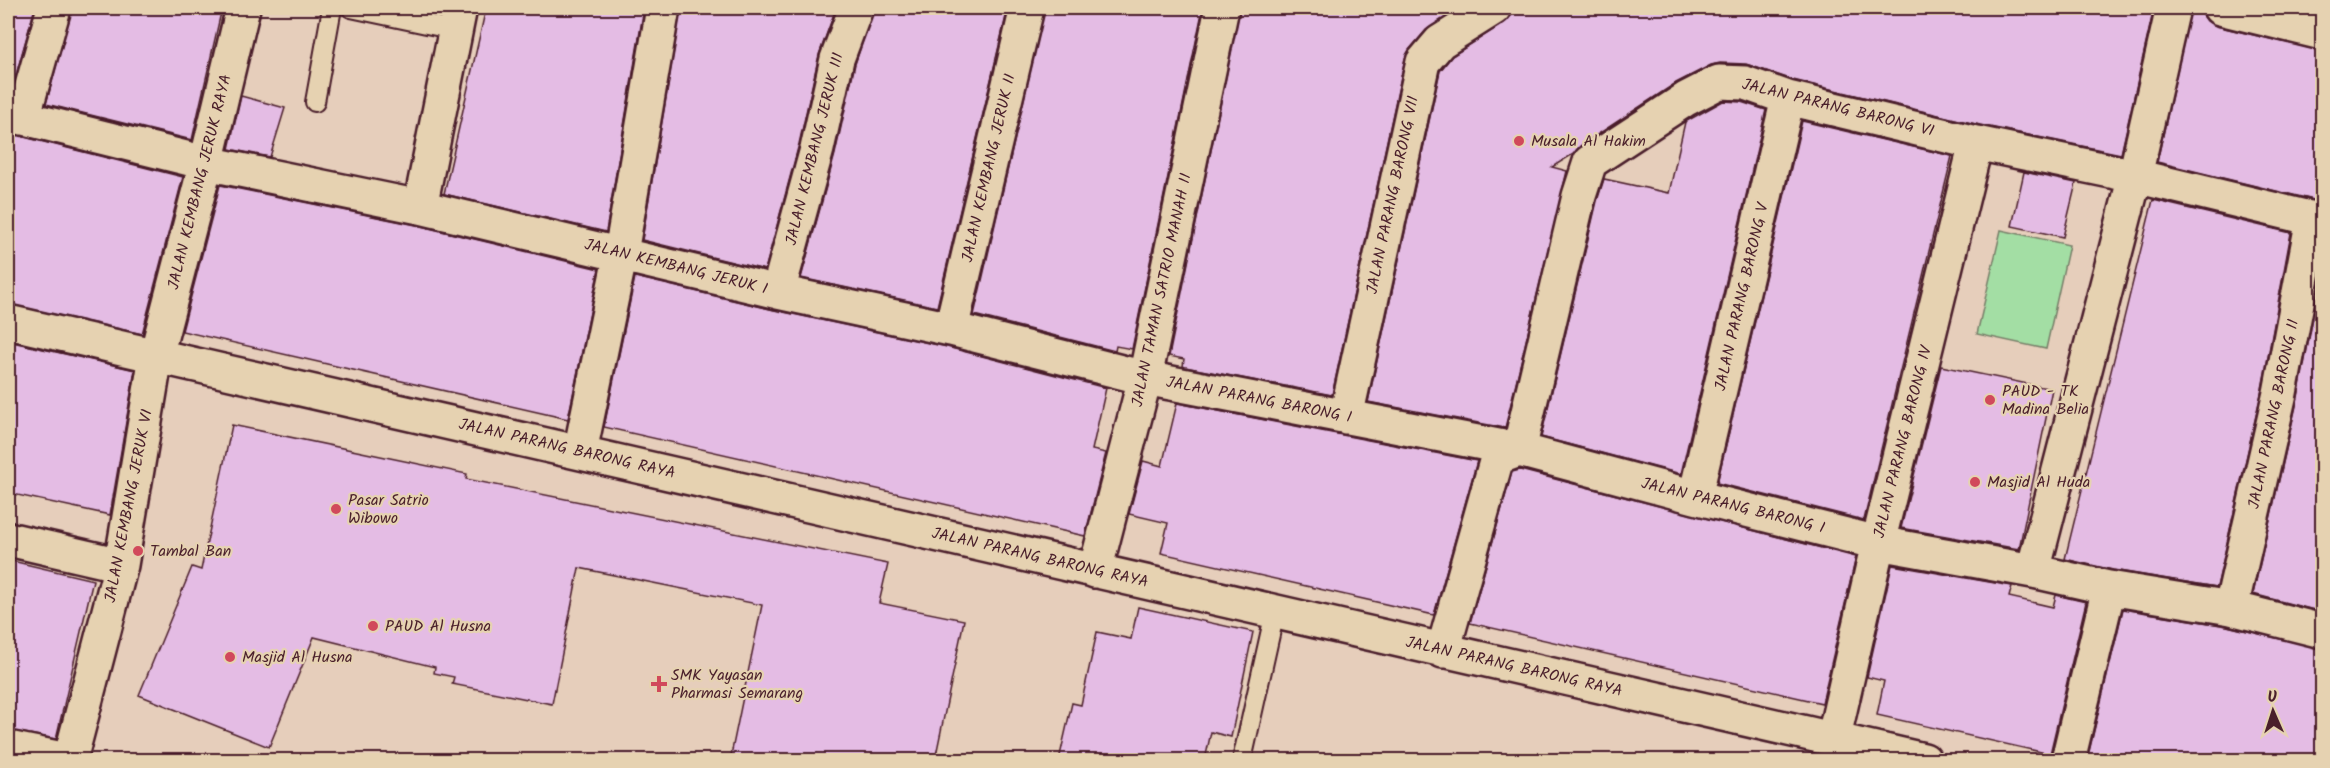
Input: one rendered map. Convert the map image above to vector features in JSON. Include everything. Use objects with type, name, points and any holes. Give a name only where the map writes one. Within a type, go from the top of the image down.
[{"type":"street","points":[[15,116],[54,8]]},
{"type":"street","name":"JALAN KEMBANG JERUK RAYA","points":[[156,356],[243,8]]},
{"type":"street","points":[[580,452],[621,253],[663,8]]},
{"type":"street","name":"JALAN KEMBANG JERUK III","points":[[778,292],[817,149],[837,58],[856,8]]},
{"type":"street","name":"JALAN KEMBANG JERUK II","points":[[951,329],[1027,8]]},
{"type":"street","name":"JALAN TAMAN SATRIO MANAH II","points":[[1095,571],[1145,378],[1222,8]]},
{"type":"street","name":"JALAN PARANG BARONG VII","points":[[1346,417],[1423,62],[1440,42],[1494,8]]},
{"type":"street","points":[[2033,571],[2135,176],[2174,8]]},
{"type":"street","points":[[2220,8],[2322,33]]},
{"type":"street","points":[[420,207],[457,19]]},
{"type":"street","name":"JALAN PARANG BARONG VI","points":[[1519,450],[1579,196],[1590,162],[1686,99],[1719,82],[1745,83],[1788,98],[1976,143],[2135,176],[2318,219]]},
{"type":"street","name":"JALAN PARANG BARONG V","points":[[1695,497],[1788,98]]},
{"type":"street","name":"JALAN KEMBANG JERUK I","points":[[15,116],[206,163],[420,207],[778,292],[951,329],[1145,378]]},
{"type":"street","name":"JALAN PARANG BARONG IV","points":[[1833,741],[1878,543],[1976,143]]},
{"type":"street","name":"JALAN PARANG BARONG II","points":[[2231,608],[2318,219]]},
{"type":"street","name":"JALAN PARANG BARONG RAYA","points":[[8,322],[1924,760]]},
{"type":"street","name":"JALAN KEMBANG JERUK VI","points":[[69,760],[121,565],[156,356]]},
{"type":"street","name":"JALAN PARANG BARONG I","points":[[1145,378],[1519,450],[1878,543],[2033,571],[2109,588],[2231,608],[2322,631]]},
{"type":"street","points":[[1443,651],[1497,458],[1519,450]]},
{"type":"street","points":[[8,539],[121,565]]},
{"type":"street","points":[[2068,760],[2109,588]]},
{"type":"street","points":[[8,748],[69,760]]},
{"type":"lane","points":[[315,102],[333,8]]},
{"type":"lane","points":[[351,8],[457,19]]},
{"type":"lane","points":[[1242,760],[1275,612]]},
{"type":"green space","points":[[2001,230],[2069,245],[2046,349],[1977,334]]},
{"type":"building","points":[[8,8],[35,8],[10,96],[8,96]]},
{"type":"building","points":[[72,8],[222,8],[192,140],[46,104]]},
{"type":"building","points":[[486,8],[644,8],[606,232],[444,194]]},
{"type":"building","points":[[681,8],[836,8],[819,55],[799,144],[765,270],[642,240]]},
{"type":"building","points":[[874,8],[1008,8],[937,307],[801,278],[835,154],[855,64]]},
{"type":"building","points":[[1045,8],[1203,8],[1132,349],[1116,346],[1115,351],[974,315]]},
{"type":"building","points":[[1240,8],[1460,8],[1426,30],[1405,58],[1332,395],[1185,367],[1183,366],[1184,359],[1169,356]]},
{"type":"building","points":[[1513,8],[2154,8],[2121,154],[1980,125],[1793,80],[1746,64],[1711,65],[1676,83],[1552,167],[1567,171],[1505,428],[1368,402],[1440,71],[1452,56],[1504,23],[1511,16]]},
{"type":"building","points":[[2191,8],[2202,8],[2202,14],[2207,21],[2216,26],[2322,51],[2322,202],[2157,162]]},
{"type":"building","points":[[2297,8],[2322,8],[2322,14]]},
{"type":"building","points":[[241,96],[285,108],[270,157],[229,149]]},
{"type":"building","points":[[1723,101],[1741,102],[1766,110],[1681,474],[1541,437],[1604,179],[1669,193],[1685,122]]},
{"type":"building","points":[[1802,121],[1952,156],[1864,520],[1717,483]]},
{"type":"building","points":[[8,133],[183,177],[142,334],[8,304]]},
{"type":"building","points":[[2024,172],[2076,183],[2063,237],[2012,226]]},
{"type":"building","points":[[220,185],[416,225],[599,269],[568,419],[182,331]]},
{"type":"building","points":[[2153,200],[2291,233],[2262,389],[2217,587],[2113,570],[2065,559]]},
{"type":"building","points":[[2322,269],[2322,612],[2253,594],[2298,397]]},
{"type":"building","points":[[635,277],[947,347],[1106,388],[1092,450],[1106,453],[1085,536],[604,427]]},
{"type":"building","points":[[8,341],[135,370],[110,515],[8,493]]},
{"type":"building","points":[[1941,366],[2052,389],[2019,549],[1901,528]]},
{"type":"building","points":[[1177,403],[1477,461],[1434,615],[1161,553],[1168,523],[1129,514],[1143,461],[1162,466]]},
{"type":"building","points":[[232,425],[467,474],[466,479],[888,564],[879,603],[964,620],[935,760],[730,760],[762,605],[579,568],[552,704],[452,684],[454,677],[434,673],[435,667],[314,637],[269,747],[139,695],[192,567],[201,570]]},
{"type":"building","points":[[1520,470],[1856,557],[1822,703],[1470,623],[1512,472]]},
{"type":"building","points":[[8,560],[93,580],[56,739],[8,730]]},
{"type":"building","points":[[1892,565],[2012,586],[2009,597],[2053,607],[2056,595],[2086,602],[2050,754],[1877,715],[1884,681],[1867,677]]},
{"type":"building","points":[[1138,607],[1253,632],[1231,737],[1211,732],[1205,760],[1059,760],[1072,703],[1081,705],[1097,632],[1131,639]]},
{"type":"building","points":[[2123,609],[2227,626],[2322,649],[2322,760],[2087,760]]},
{"type":"place","name":"Musala Al Hakim","points":[[1519,141]]},
{"type":"place","name":"PAUD - TK Madina Belia","points":[[1990,400]]},
{"type":"place","name":"Masjid Al Huda","points":[[1975,482]]},
{"type":"place","name":"Pasar Satrio Wibowo","points":[[336,509]]},
{"type":"place","name":"Tambal Ban","points":[[138,551]]},
{"type":"place","name":"PAUD Al Husna","points":[[373,626]]},
{"type":"place","name":"Masjid Al Husna","points":[[230,657]]},
{"type":"place","name":"SMK Yayasan Pharmasi Semarang","points":[[659,684]]}]
